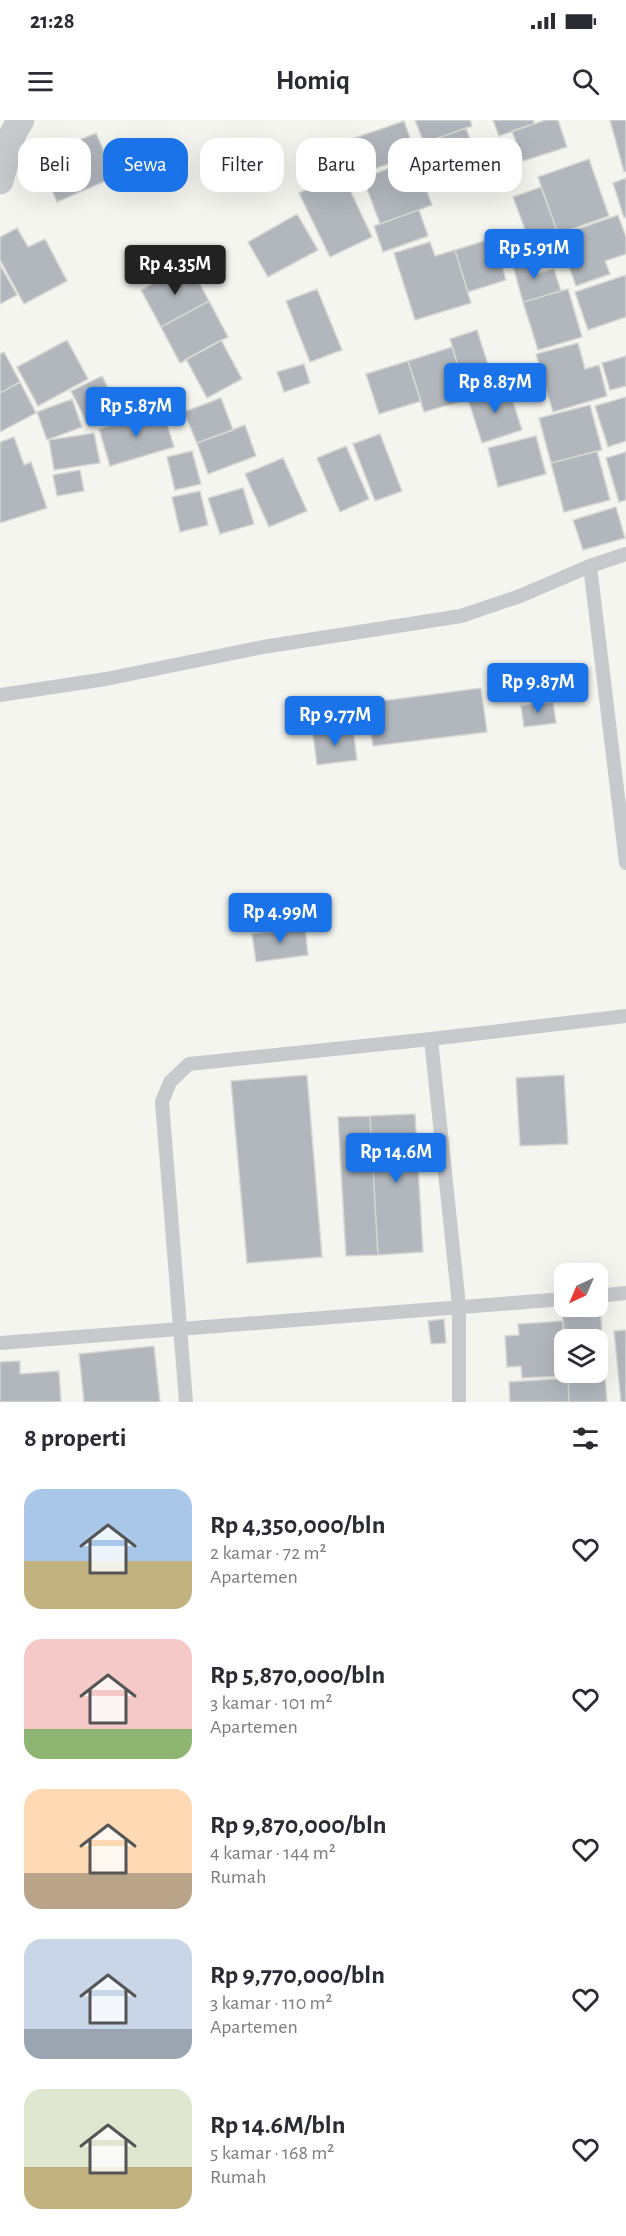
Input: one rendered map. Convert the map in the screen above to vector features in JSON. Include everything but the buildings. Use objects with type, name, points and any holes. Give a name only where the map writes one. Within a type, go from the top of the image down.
[{"type":"street","points":[[0,181],[13,133],[21,120]]},
{"type":"lane","points":[[0,695],[106,679],[263,647],[461,616],[520,596],[590,566],[626,554]]},
{"type":"lane","points":[[590,566],[626,863]]},
{"type":"lane","points":[[186,1402],[162,1102],[170,1082],[189,1064],[626,1016]]},
{"type":"lane","points":[[431,1039],[459,1306],[459,1402]]},
{"type":"lane","points":[[608,1295],[626,1293]]},
{"type":"lane","points":[[0,1343],[554,1300]]}]
